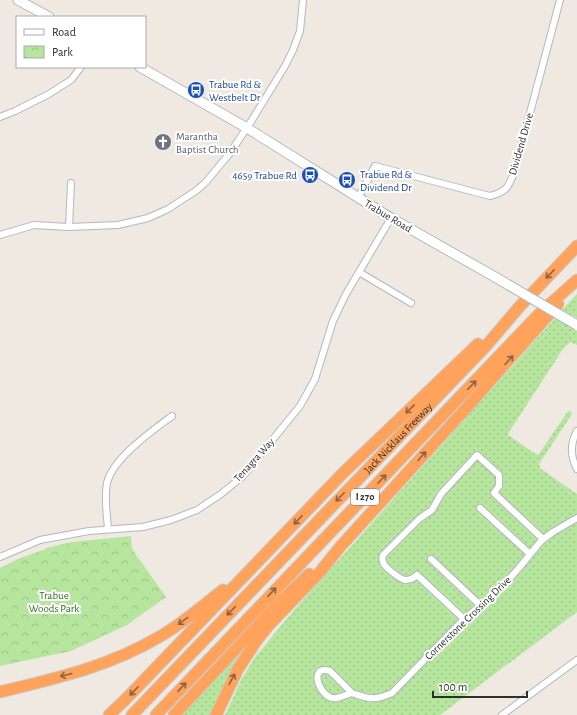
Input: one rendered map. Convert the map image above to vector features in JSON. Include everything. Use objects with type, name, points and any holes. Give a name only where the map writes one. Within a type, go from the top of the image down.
[{"type":"highway","name":"Jack Nicklaus Freeway","points":[[132,715],[486,346],[520,306],[577,246]]},
{"type":"highway","name":"Jack Nicklaus Freeway","points":[[156,715],[540,312],[577,280]]},
{"type":"highway","points":[[216,715],[238,669],[269,625],[320,572],[340,547],[547,318],[577,280]]},
{"type":"highway","points":[[109,715],[343,473],[482,340],[520,306]]},
{"type":"highway","points":[[174,715],[277,605],[315,568],[340,547]]},
{"type":"highway","points":[[0,692],[84,670],[112,661],[137,649],[160,637],[248,572]]},
{"type":"main road","points":[[18,0],[46,16]]},
{"type":"main road","name":"Trabue Road","points":[[142,68],[247,128],[391,218],[577,325]]},
{"type":"street","points":[[0,235],[34,225],[70,227],[118,225],[148,218],[168,209],[197,190],[206,182],[230,153],[247,128],[294,50],[302,24],[303,0]]},
{"type":"street","name":"Dividend Drive","points":[[358,198],[375,166],[490,196],[502,193],[508,186],[514,173],[560,0]]},
{"type":"street","points":[[0,117],[49,94],[71,80],[80,68]]},
{"type":"street","points":[[70,227],[71,183]]},
{"type":"street","name":"Tenagra Way","points":[[0,557],[40,540],[108,529],[143,527],[171,520],[197,510],[243,476],[300,406],[315,379],[333,321],[346,294],[391,218]]},
{"type":"street","points":[[359,272],[411,303]]},
{"type":"street","points":[[108,529],[106,492],[107,481],[114,468],[130,449],[172,416]]},
{"type":"street","points":[[577,431],[572,441],[571,449],[573,460],[577,469]]},
{"type":"street","points":[[464,618],[417,575],[410,580],[404,580],[383,564],[382,559],[383,555],[418,519],[432,510],[441,494],[478,455],[499,475],[499,486],[494,493],[543,539]]},
{"type":"street","points":[[480,508],[530,554]]},
{"type":"street","name":"Cornerstone Crossing Drive","points":[[352,692],[336,699],[330,698],[319,687],[317,676],[322,670],[330,671],[352,692],[369,699],[381,698],[392,693],[464,618],[496,592],[543,539],[577,518]]},
{"type":"street","points":[[431,559],[480,605]]},
{"type":"street","points":[[502,715],[577,660]]},
{"type":"green space","points":[[577,294],[577,318],[562,310]]},
{"type":"green space","points":[[556,317],[577,331],[577,345],[570,342],[563,349],[508,435],[537,455],[568,411],[571,411],[572,414],[539,464],[541,469],[577,494],[577,612],[440,715],[225,715],[242,678],[256,656],[294,610]]},
{"type":"green space","name":"Trabue Woods Park","points":[[131,536],[132,549],[166,597],[127,625],[71,651],[0,666],[0,568],[46,548],[72,542]]},
{"type":"green space","points":[[246,645],[249,647],[213,715],[180,715]]},
{"type":"place","name":"Trabue Rd & Westbelt Dr","points":[[196,90]]},
{"type":"place","name":"Marantha Baptist Church","points":[[163,142]]},
{"type":"place","name":"4659 Trabue Rd","points":[[310,175]]},
{"type":"place","name":"Trabue Rd & Dividend Dr","points":[[347,180]]}]
